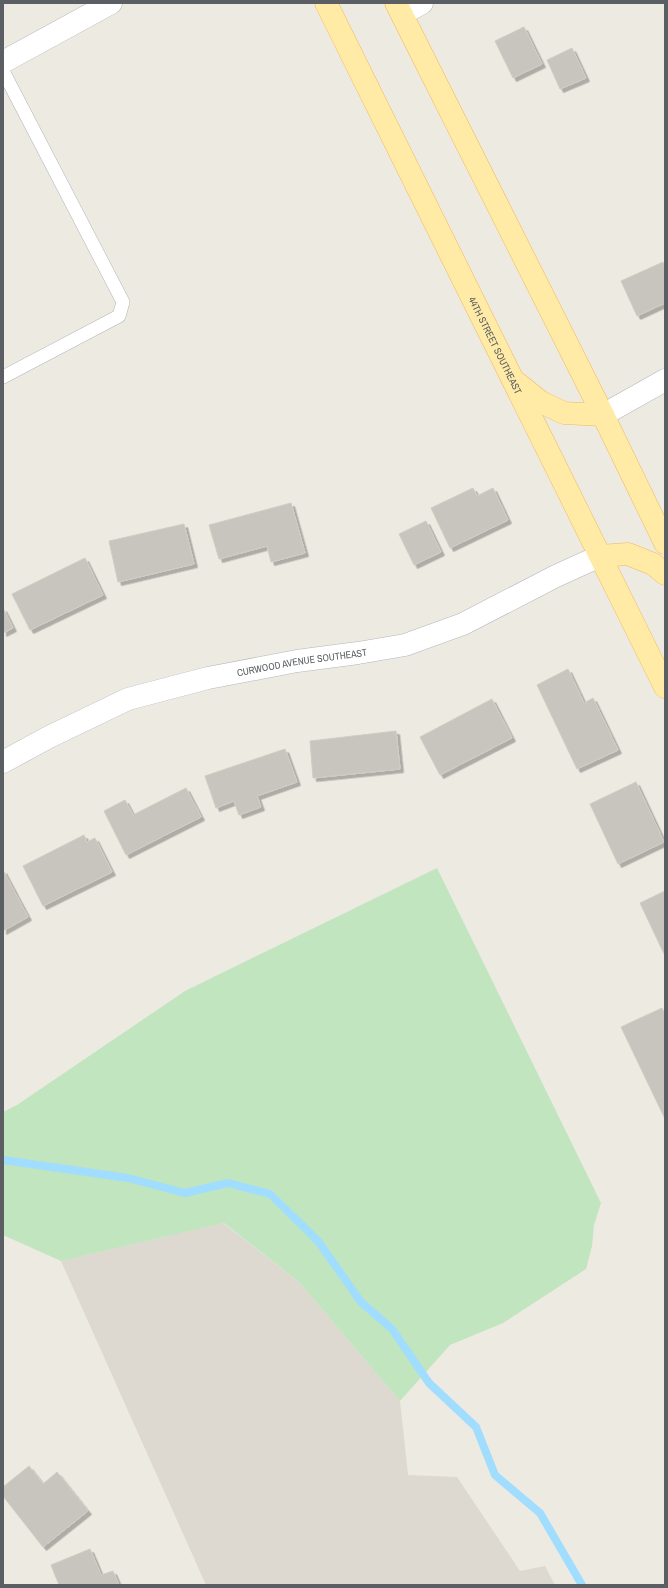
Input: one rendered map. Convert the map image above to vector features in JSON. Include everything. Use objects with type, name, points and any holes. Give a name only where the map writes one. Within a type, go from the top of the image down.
[{"type":"main road","name":"44TH STREET SOUTHEAST","points":[[326,3],[665,687]]},
{"type":"main road","points":[[399,9],[603,415],[665,543]]},
{"type":"main road","points":[[512,378],[541,402],[564,413],[603,415]]},
{"type":"main road","points":[[600,556],[628,554],[653,564],[665,574]]},
{"type":"street","points":[[3,62],[111,3]]},
{"type":"street","points":[[399,9],[422,3]]},
{"type":"street","points":[[603,415],[665,380]]},
{"type":"street","name":"CURWOOD AVENUE SOUTHEAST","points":[[3,762],[49,737],[128,699],[208,678],[289,662],[405,645],[463,624],[556,576],[600,556]]},
{"type":"lane","points":[[3,71],[123,302],[119,316],[3,377]]},
{"type":"shaded area","points":[[223,1223],[299,1282],[400,1401],[408,1475],[457,1477],[520,1571],[545,1566],[555,1585],[206,1585],[61,1261]]},
{"type":"green space","points":[[437,868],[601,1203],[594,1225],[592,1246],[586,1269],[503,1323],[450,1345],[400,1401],[299,1282],[224,1223],[61,1261],[3,1235],[3,1112],[17,1105],[185,991]]},
{"type":"building","points":[[524,27],[542,64],[513,78],[495,41]]},
{"type":"building","points":[[572,48],[586,78],[560,89],[547,60]]},
{"type":"building","points":[[663,262],[665,266],[665,303],[637,316],[621,281]]},
{"type":"building","points":[[473,488],[477,496],[493,488],[508,520],[450,548],[431,508]]},
{"type":"building","points":[[291,503],[305,553],[271,562],[267,546],[219,559],[209,525]]},
{"type":"building","points":[[426,521],[441,552],[414,565],[399,534]]},
{"type":"building","points":[[184,524],[194,564],[118,582],[109,541]]},
{"type":"building","points":[[85,558],[103,595],[30,630],[12,594]]},
{"type":"building","points":[[3,608],[13,628],[3,633]]},
{"type":"building","points":[[568,669],[584,703],[593,698],[618,750],[577,769],[537,685]]},
{"type":"building","points":[[492,699],[512,738],[440,775],[420,737]]},
{"type":"building","points":[[396,731],[400,769],[313,778],[310,741]]},
{"type":"building","points":[[285,749],[297,782],[257,796],[261,807],[239,815],[234,801],[216,808],[205,776]]},
{"type":"building","points":[[636,782],[664,842],[618,864],[590,804]]},
{"type":"building","points":[[186,788],[201,817],[126,855],[104,811],[125,800],[133,815]]},
{"type":"building","points":[[84,835],[87,842],[95,838],[112,872],[43,906],[23,866]]},
{"type":"building","points":[[3,870],[28,917],[3,931]]},
{"type":"building","points":[[665,891],[665,956],[640,903]]},
{"type":"building","points":[[662,1008],[665,1014],[665,1119],[621,1027]]},
{"type":"building","points":[[29,1466],[43,1484],[57,1472],[88,1511],[43,1547],[3,1496],[3,1487]]},
{"type":"building","points":[[90,1549],[101,1575],[113,1571],[119,1585],[59,1585],[51,1565]]},
{"type":"waterway","points":[[3,1160],[128,1178],[185,1193],[228,1183],[270,1194],[318,1241],[361,1302],[392,1329],[429,1383],[476,1427],[495,1475],[540,1513],[582,1585]]}]
